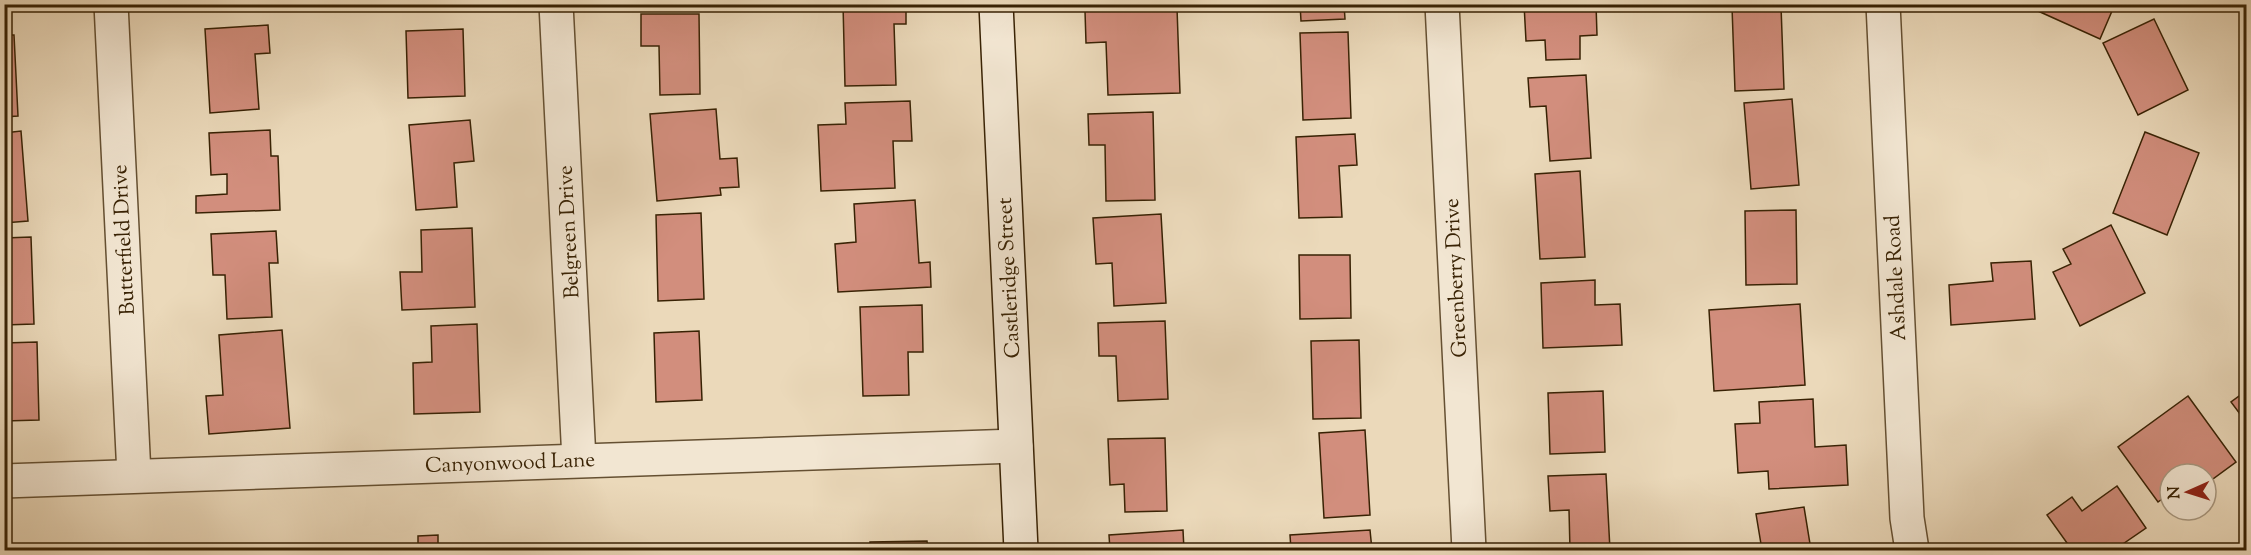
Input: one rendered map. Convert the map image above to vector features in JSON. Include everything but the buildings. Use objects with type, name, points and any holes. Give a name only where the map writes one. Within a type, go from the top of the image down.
[{"type":"street","name":"Butterfield Drive","points":[[111,4],[134,475]]},
{"type":"street","name":"Belgreen Drive","points":[[556,4],[579,460]]},
{"type":"street","name":"Castleridge Street","points":[[996,4],[1021,550]]},
{"type":"street","name":"Greenberry Drive","points":[[1442,4],[1469,550]]},
{"type":"street","name":"Ashdale Road","points":[[1883,4],[1906,518],[1912,550]]},
{"type":"street","name":"Canyonwood Lane","points":[[4,481],[1016,446]]}]
